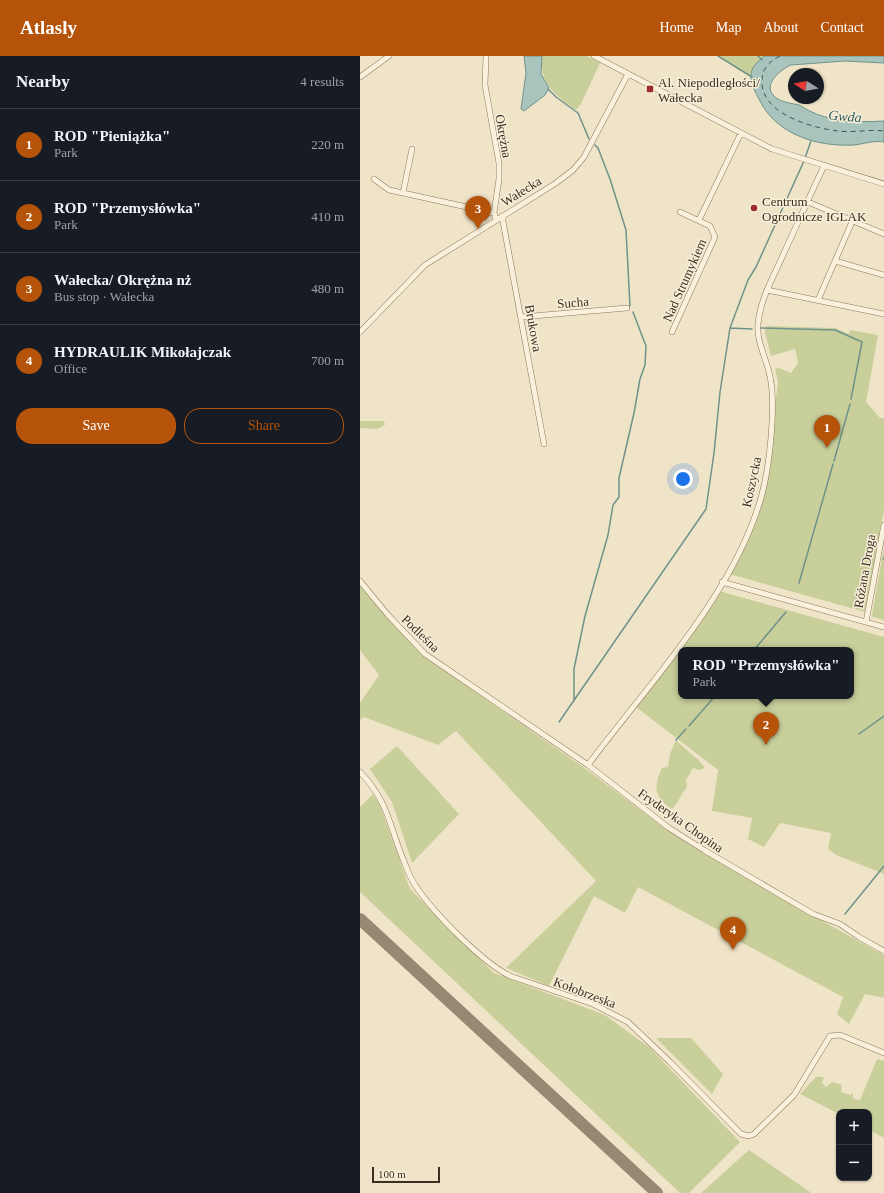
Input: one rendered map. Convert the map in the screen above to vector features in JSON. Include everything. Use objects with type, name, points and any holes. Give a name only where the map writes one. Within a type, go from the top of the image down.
[{"type":"street","points":[[360,77],[389,56]]},
{"type":"street","name":"Okrężna","points":[[486,56],[485,88],[499,163],[499,179],[494,213],[496,220]]},
{"type":"street","points":[[594,56],[772,149],[884,184]]},
{"type":"street","name":"Wałecka","points":[[360,332],[425,265],[556,183],[579,164],[628,74]]},
{"type":"street","name":"Nad Strumykiem","points":[[699,220],[741,133]]},
{"type":"street","points":[[403,193],[412,149]]},
{"type":"street","name":"Koszycka","points":[[679,647],[722,582],[753,524],[764,485],[771,421],[772,383],[757,325],[767,290],[824,166]]},
{"type":"street","points":[[374,179],[389,190],[494,213]]},
{"type":"street","points":[[808,202],[852,222],[884,234]]},
{"type":"street","name":"Nad Strumykiem","points":[[672,332],[715,237],[710,226],[680,212]]},
{"type":"street","name":"Brukowa","points":[[502,216],[544,444]]},
{"type":"street","points":[[818,300],[852,222]]},
{"type":"street","points":[[835,260],[884,275]]},
{"type":"street","points":[[767,290],[884,314]]},
{"type":"street","name":"Sucha","points":[[521,317],[627,308]]},
{"type":"street","name":"Różana Droga","points":[[866,622],[884,525]]},
{"type":"street","name":"Podleśna","points":[[360,581],[388,615],[425,654],[476,690]]},
{"type":"street","points":[[722,582],[884,627]]},
{"type":"street","name":"Koszycka","points":[[588,765],[678,649]]},
{"type":"street","name":"Fryderyka Chopina","points":[[476,690],[588,765],[669,828],[813,914],[840,924],[884,951]]},
{"type":"street","name":"Kołobrzeska","points":[[360,772],[380,796],[404,862],[417,889],[483,958],[498,970],[510,976],[592,1004],[628,1022],[741,1134],[749,1136],[754,1134],[786,1104],[805,1080],[830,1036],[840,1035],[884,1053]]},
{"type":"green space","points":[[542,56],[587,56],[600,63],[581,104],[577,109],[574,109],[567,104],[549,87],[543,74]]},
{"type":"green space","points":[[718,56],[764,56],[753,69],[751,77]]},
{"type":"green space","points":[[766,326],[835,328],[849,334],[850,330],[878,335],[866,402],[880,418],[884,418],[884,510],[865,612],[729,574],[751,534],[765,491],[778,382],[775,369],[779,368],[791,373],[798,363],[795,349],[771,356],[765,332]]},
{"type":"green space","points":[[360,421],[384,421],[385,425],[377,429],[360,428]]},
{"type":"green space","points":[[884,547],[884,620],[873,617],[872,614]]},
{"type":"green space","points":[[360,583],[422,655],[582,766],[663,827],[768,891],[884,955],[884,998],[865,994],[849,1024],[837,1014],[843,997],[638,887],[625,913],[594,896],[549,986],[506,968],[596,881],[456,731],[438,745],[364,717],[360,720],[360,703],[379,675],[360,650]]},
{"type":"green space","points":[[719,591],[884,637],[884,874],[836,855],[828,849],[831,833],[780,823],[764,847],[748,839],[752,818],[712,811],[718,770],[636,707],[678,648],[678,699],[854,699],[854,647],[679,647]]},
{"type":"green space","points":[[676,740],[700,761],[705,768],[699,770],[693,768],[686,780],[687,787],[672,809],[666,805],[659,796],[656,786],[662,768],[668,767],[670,754]]},
{"type":"green space","points":[[397,746],[459,814],[412,863],[392,802],[370,769]]},
{"type":"green space","points":[[373,794],[380,805],[410,889],[494,973],[605,1015],[650,1048],[740,1142],[689,1193],[680,1193],[360,892],[360,807]]},
{"type":"green space","points":[[656,1038],[691,1038],[723,1074],[712,1094]]},
{"type":"green space","points":[[877,1059],[884,1061],[884,1138],[872,1132],[872,1109],[836,1109],[836,1112],[800,1094],[816,1077],[824,1077],[822,1083],[826,1087],[832,1082],[842,1085],[841,1092],[850,1095],[853,1093],[853,1099],[860,1100]]},
{"type":"green space","points":[[749,1150],[810,1192],[811,1193],[701,1193]]},
{"type":"water","points":[[524,56],[542,56],[541,74],[549,88],[545,95],[524,111],[521,109],[526,73]]},
{"type":"water","points":[[764,56],[884,56],[884,63],[845,61],[791,65],[775,77],[770,86],[773,95],[778,99],[788,103],[788,104],[799,105],[821,116],[844,121],[884,121],[884,142],[854,145],[827,144],[813,141],[788,130],[767,113],[753,88],[751,74],[752,69]]},
{"type":"waterway","points":[[718,56],[752,77]]},
{"type":"waterway","points":[[758,56],[762,60]]},
{"type":"waterway","points":[[548,89],[556,97],[578,113],[589,139]]},
{"type":"waterway","points":[[805,158],[811,141]]},
{"type":"waterway","points":[[595,145],[598,148],[610,179],[626,230],[630,306]]},
{"type":"waterway","points":[[559,722],[706,509],[714,453],[720,392],[730,328],[748,280],[756,267],[804,161]]},
{"type":"waterway","points":[[574,701],[574,669],[585,616],[608,535],[613,505],[619,497],[619,478],[640,379],[645,365],[646,346],[633,312]]},
{"type":"waterway","points":[[730,328],[752,329]]},
{"type":"waterway","points":[[760,328],[835,330],[862,342],[851,399]]},
{"type":"waterway","points":[[834,461],[850,404]]},
{"type":"waterway","points":[[799,583],[833,464]]},
{"type":"waterway","points":[[757,647],[786,612]]},
{"type":"waterway","points":[[689,726],[712,699]]},
{"type":"waterway","points":[[859,734],[884,716]]},
{"type":"waterway","points":[[676,740],[686,729]]},
{"type":"waterway","points":[[845,914],[884,866]]},
{"type":"ferry route","points":[[780,56],[766,67],[762,79],[765,95],[771,104],[780,112],[791,118],[816,127],[844,131],[884,131]]},
{"type":"taxiway","points":[[360,919],[657,1193]]},
{"type":"place","name":"Al. Niepodległości/ Wałecka","points":[[650,89]]},
{"type":"place","name":"Centrum Ogrodnicze IGLAK","points":[[754,208]]},
{"type":"place","name":"Wałecka/ Okrężna nż","points":[[478,229]]},
{"type":"place","name":"ROD \"Pieniążka\"","points":[[827,448]]},
{"type":"place","name":"ROD \"Przemysłówka\"","points":[[766,745]]},
{"type":"place","name":"HYDRAULIK Mikołajczak","points":[[733,950]]},
{"type":"water label","name":"Gwda","points":[[845,116]]}]
